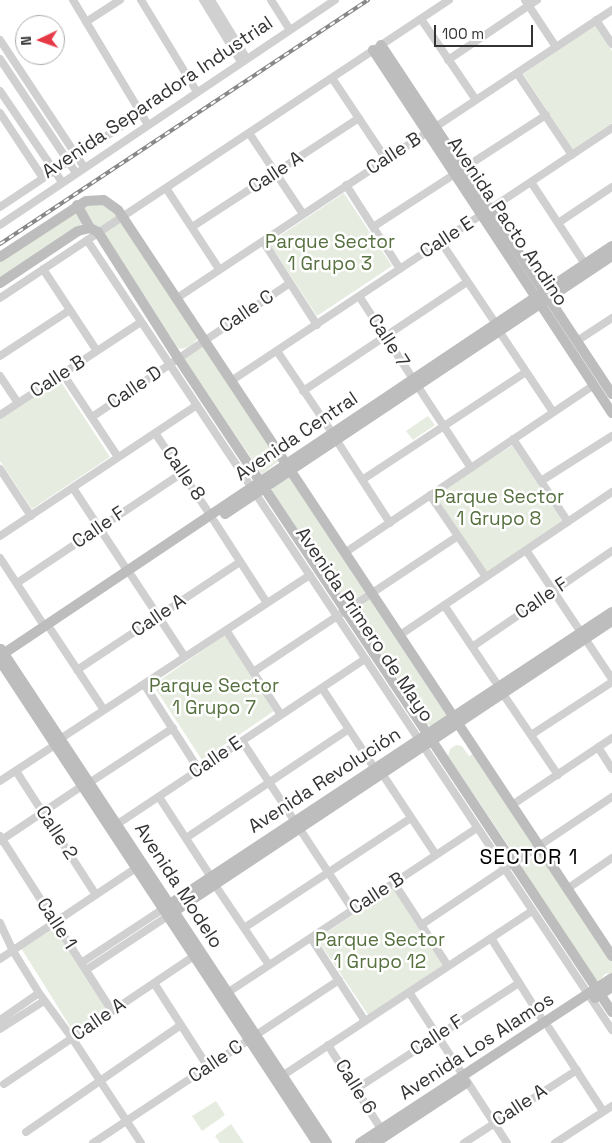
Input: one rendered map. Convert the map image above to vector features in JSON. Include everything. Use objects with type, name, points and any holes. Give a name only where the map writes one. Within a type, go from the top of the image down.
[{"type":"street","points":[[73,0],[148,125]]},
{"type":"street","points":[[86,22],[120,0]]},
{"type":"street","points":[[141,0],[196,92]]},
{"type":"street","points":[[203,0],[213,11],[244,61]]},
{"type":"street","points":[[211,0],[213,11]]},
{"type":"street","points":[[272,0],[290,30]]},
{"type":"street","name":"Avenida Separadora Industrial","points":[[0,225],[76,172],[335,0]]},
{"type":"street","points":[[0,283],[78,231],[94,230],[123,216],[449,0]]},
{"type":"street","points":[[448,60],[527,3],[537,0]]},
{"type":"street","points":[[527,3],[556,47]]},
{"type":"street","name":"Calle B","points":[[177,298],[612,10]]},
{"type":"street","points":[[420,19],[476,100]]},
{"type":"street","points":[[596,20],[612,44]]},
{"type":"street","points":[[0,40],[84,167]]},
{"type":"street","name":"Avenida Pacto Andino","points":[[377,48],[542,297],[612,413]]},
{"type":"street","points":[[0,59],[76,172]]},
{"type":"street","points":[[517,73],[572,155]]},
{"type":"street","points":[[332,78],[386,159]]},
{"type":"street","points":[[0,91],[48,175]]},
{"type":"street","points":[[0,113],[11,130],[48,175],[59,184]]},
{"type":"street","name":"Avenida Separadora Industrial","points":[[0,207],[141,113]]},
{"type":"street","points":[[373,228],[546,115]]},
{"type":"street","name":"Calle A","points":[[192,228],[359,118]]},
{"type":"street","name":"Calle E","points":[[231,381],[612,129]]},
{"type":"street","points":[[249,132],[303,214]]},
{"type":"street","points":[[531,182],[585,264]]},
{"type":"street","points":[[346,186],[400,269]]},
{"type":"street","points":[[558,223],[612,187]]},
{"type":"street","points":[[166,188],[220,269]]},
{"type":"street","points":[[0,257],[77,205],[93,199],[104,200],[115,206],[123,216]]},
{"type":"street","points":[[77,205],[94,230]]},
{"type":"street","name":"Avenida Primero de Mayo","points":[[123,216],[612,956]]},
{"type":"street","points":[[0,298],[87,240],[94,230]]},
{"type":"street","name":"Avenida Primero de Mayo","points":[[94,230],[174,362],[197,405],[504,870],[594,994],[612,1012]]},
{"type":"street","name":"Avenida Primero de Mayo","points":[[87,240],[141,322],[174,362],[263,485],[431,737],[514,864],[594,994],[612,1030]]},
{"type":"street","points":[[263,241],[317,325]]},
{"type":"street","points":[[441,242],[553,412]]},
{"type":"street","name":"Avenida Central","points":[[2,658],[335,438],[542,297],[612,246]]},
{"type":"street","name":"Avenida Central","points":[[542,297],[612,256]]},
{"type":"street","points":[[43,270],[97,351]]},
{"type":"street","points":[[304,391],[468,282]]},
{"type":"street","name":"Calle C","points":[[174,362],[290,283]]},
{"type":"street","name":"Calle 7","points":[[359,296],[416,383]]},
{"type":"street","name":"Avenida Pacto Andino","points":[[542,297],[577,341],[612,394]]},
{"type":"street","points":[[0,356],[70,310]]},
{"type":"street","points":[[577,341],[612,318]]},
{"type":"street","name":"Calle B","points":[[0,415],[141,322]]},
{"type":"street","points":[[277,351],[390,523]]},
{"type":"street","name":"Calle D","points":[[92,417],[174,362]]},
{"type":"street","points":[[362,480],[526,372]]},
{"type":"street","points":[[63,374],[118,457]]},
{"type":"street","points":[[0,376],[18,403]]},
{"type":"street","points":[[416,383],[471,468]]},
{"type":"street","points":[[346,552],[594,385]]},
{"type":"street","points":[[0,536],[197,405]]},
{"type":"street","name":"Calle 8","points":[[155,433],[267,603]]},
{"type":"street","points":[[541,482],[612,436]]},
{"type":"street","points":[[513,439],[568,522]]},
{"type":"street","points":[[1,473],[31,516]]},
{"type":"street","name":"Calle F","points":[[17,583],[182,473]]},
{"type":"street","points":[[72,488],[185,657]]},
{"type":"street","points":[[400,635],[609,494],[612,504]]},
{"type":"street","points":[[430,495],[486,577]]},
{"type":"street","points":[[253,672],[458,536]]},
{"type":"street","points":[[526,550],[612,680],[531,735]]},
{"type":"street","name":"Calle F","points":[[472,647],[612,551]]},
{"type":"street","points":[[0,558],[104,710]]},
{"type":"street","name":"Calle A","points":[[77,670],[240,562]]},
{"type":"street","points":[[0,781],[104,710],[310,575]]},
{"type":"street","points":[[444,605],[558,775]]},
{"type":"street","name":"Avenida Revolución","points":[[84,966],[456,721],[583,635],[612,612]]},
{"type":"street","name":"Avenida Revolución","points":[[583,635],[612,621]]},
{"type":"street","points":[[226,630],[281,715]]},
{"type":"street","name":"Avenida Modelo","points":[[2,658],[85,784],[136,868],[169,910],[194,956],[252,1038],[282,1076],[327,1143]]},
{"type":"street","name":"Calle E","points":[[116,825],[365,659]]},
{"type":"street","points":[[144,684],[199,770]]},
{"type":"street","points":[[322,688],[436,855]]},
{"type":"street","points":[[1,839],[173,728]]},
{"type":"street","points":[[186,838],[349,729]]},
{"type":"street","points":[[512,805],[612,738]]},
{"type":"street","points":[[242,741],[353,910]]},
{"type":"street","points":[[598,748],[612,769]]},
{"type":"street","name":"Calle 2","points":[[16,771],[96,895]]},
{"type":"street","name":"Avenida Modelo","points":[[85,784],[116,825],[169,910],[227,993],[252,1038],[318,1143]]},
{"type":"street","points":[[159,796],[269,965]]},
{"type":"street","points":[[421,925],[612,797]]},
{"type":"street","points":[[244,928],[411,818]]},
{"type":"street","name":"Calle B","points":[[227,993],[477,828]]},
{"type":"street","name":"Calle 1","points":[[1,839],[112,1011]]},
{"type":"street","points":[[567,889],[612,858]]},
{"type":"street","points":[[0,959],[136,868]]},
{"type":"street","points":[[394,883],[448,966]]},
{"type":"street","points":[[282,1076],[532,911]]},
{"type":"street","points":[[0,923],[13,950],[44,1001],[72,1038],[141,1143]]},
{"type":"street","points":[[311,938],[365,1021]]},
{"type":"street","points":[[491,938],[603,1111]]},
{"type":"street","name":"Calle A","points":[[4,1084],[194,956]]},
{"type":"street","name":"Avenida Los Alamos","points":[[375,1143],[466,1079],[594,994],[612,978]]},
{"type":"street","name":"Calle C","points":[[93,1143],[339,980]]},
{"type":"street","points":[[154,983],[208,1067]]},
{"type":"street","name":"Calle F","points":[[356,1089],[519,983]]},
{"type":"street","name":"Avenida Los Alamos","points":[[594,994],[612,987]]},
{"type":"street","points":[[409,992],[507,1143]]},
{"type":"street","points":[[0,1020],[39,993]]},
{"type":"street","points":[[0,1029],[44,1001]]},
{"type":"street","points":[[26,1132],[181,1025]]},
{"type":"street","name":"Calle 6","points":[[328,1045],[387,1136]]},
{"type":"street","name":"Calle A","points":[[464,1143],[576,1070]]},
{"type":"street","points":[[555,1143],[564,1141],[612,1106]]},
{"type":"street","name":"Avenida Los Alamos","points":[[360,1143],[387,1136]]},
{"type":"green space","points":[[595,25],[612,51],[612,123],[573,149],[523,74]]},
{"type":"green space","name":"Parque Sector 1 Grupo 3","points":[[344,193],[392,266],[317,316],[269,243]]},
{"type":"green space","points":[[99,200],[121,216],[99,231],[80,206]]},
{"type":"green space","points":[[73,213],[77,213],[82,223],[80,226],[0,279],[0,261]]},
{"type":"green space","points":[[119,222],[122,223],[198,337],[190,346],[178,348],[104,233]]},
{"type":"green space","points":[[204,346],[280,460],[262,474],[185,360],[185,357]]},
{"type":"green space","points":[[59,379],[110,457],[32,509],[0,461],[0,418]]},
{"type":"green space","points":[[428,416],[435,425],[413,440],[406,431]]},
{"type":"green space","name":"Parque Sector 1 Grupo 8","points":[[513,445],[563,522],[486,573],[435,495]]},
{"type":"green space","points":[[288,476],[291,477],[367,591],[351,603],[345,601],[272,491],[273,487]]},
{"type":"green space","points":[[368,599],[372,599],[448,716],[432,727],[427,724],[355,615],[355,608]]},
{"type":"green space","name":"Parque Sector 1 Grupo 7","points":[[225,635],[274,711],[202,760],[153,685]]},
{"type":"green space","points":[[456,745],[462,746],[469,756],[474,753],[533,846],[517,856],[514,854],[448,756],[450,749]]},
{"type":"green space","points":[[539,854],[543,855],[612,962],[612,973],[605,974],[599,981],[595,979],[522,868],[523,864]]},
{"type":"green space","name":"Parque Sector 1 Grupo 12","points":[[393,888],[443,965],[369,1016],[317,939]]},
{"type":"green space","points":[[54,926],[107,1009],[73,1031],[21,948]]},
{"type":"green space","points":[[216,1101],[225,1115],[202,1131],[192,1116]]},
{"type":"green space","points":[[231,1124],[244,1143],[220,1143],[215,1136]]},
{"type":"railway","points":[[0,244],[368,0]]},
{"type":"district","name":"SECTOR 1","points":[[529,858]]}]
